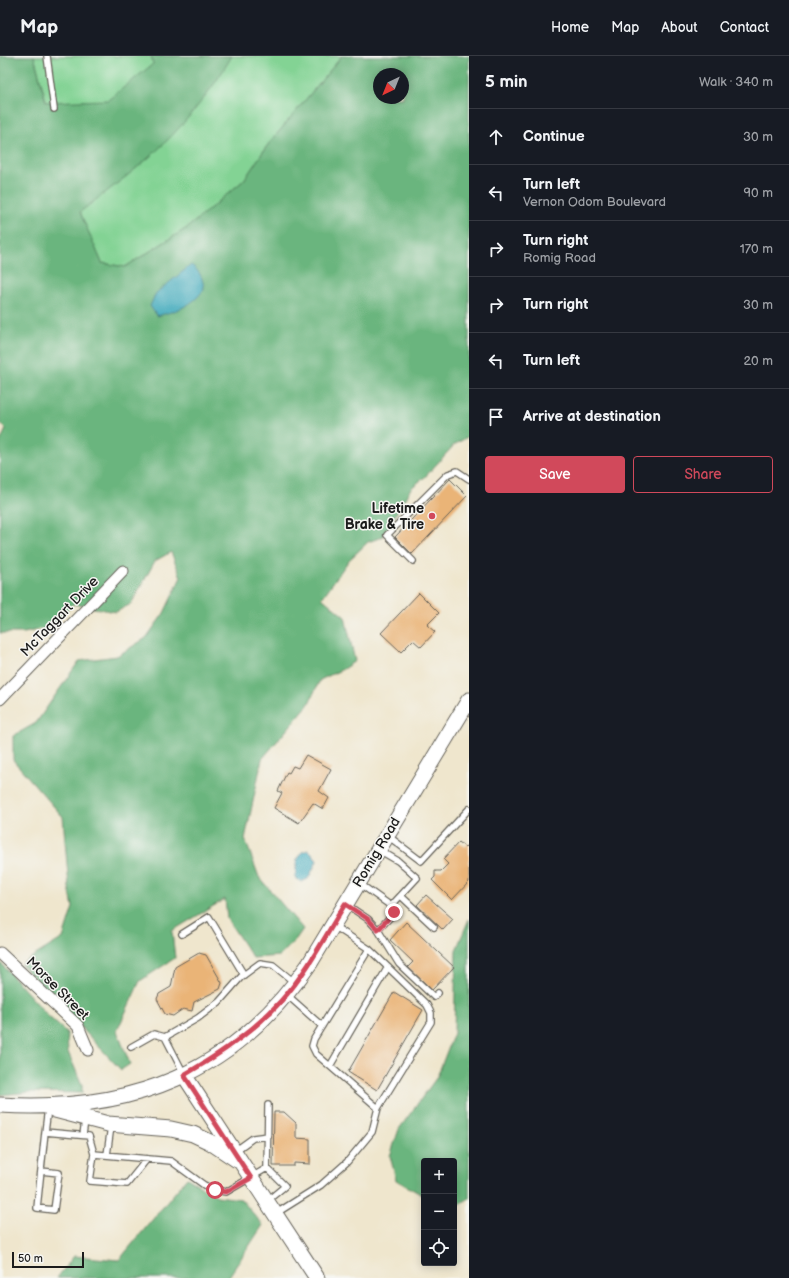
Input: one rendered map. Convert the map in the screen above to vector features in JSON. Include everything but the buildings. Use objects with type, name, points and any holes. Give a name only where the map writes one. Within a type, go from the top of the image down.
[{"type":"main road","name":"Romig Road","points":[[45,1107],[102,1101],[143,1091],[184,1075],[220,1053],[262,1020],[291,989],[345,904],[469,700]]},
{"type":"main road","points":[[184,1075],[317,1278]]},
{"type":"main road","points":[[0,1105],[45,1107],[111,1124],[171,1129],[194,1134],[210,1142],[243,1164]]},
{"type":"street","name":"McTaggart Drive","points":[[0,699],[123,571]]},
{"type":"street","name":"Morse Street","points":[[0,953],[78,1026],[88,1050]]},
{"type":"lane","points":[[47,56],[54,109]]},
{"type":"lane","points":[[413,561],[387,535],[448,474],[457,471],[469,479]]},
{"type":"lane","points":[[386,835],[421,861],[468,811]]},
{"type":"lane","points":[[378,849],[398,861],[417,878],[391,906]]},
{"type":"lane","points":[[358,882],[391,906],[394,912],[378,930]]},
{"type":"lane","points":[[401,896],[434,927]]},
{"type":"lane","points":[[345,904],[368,919],[378,930],[400,964],[434,997],[438,993]]},
{"type":"lane","points":[[182,934],[209,917],[244,975]]},
{"type":"lane","points":[[275,1214],[321,1185],[347,1162],[372,1132],[378,1108],[431,1022],[431,1013],[427,1005],[369,949],[332,924]]},
{"type":"lane","points":[[369,949],[314,1039],[312,1046],[316,1054],[378,1108]]},
{"type":"lane","points":[[131,1047],[154,1034],[165,1037],[198,1018],[219,1002],[244,975],[260,963],[272,965],[322,1026]]},
{"type":"lane","points":[[330,1066],[388,967]]},
{"type":"lane","points":[[165,1037],[184,1075]]},
{"type":"lane","points":[[266,1201],[285,1186],[267,1168],[268,1105]]},
{"type":"lane","points":[[41,1171],[59,1173],[54,1210],[37,1208],[45,1132],[45,1107]]},
{"type":"lane","points":[[82,1135],[86,1118]]},
{"type":"lane","points":[[107,1156],[111,1124]]},
{"type":"lane","points":[[45,1132],[89,1136],[94,1154],[90,1180],[126,1184],[147,1159]]},
{"type":"lane","points":[[234,1151],[253,1138],[268,1136]]},
{"type":"lane","points":[[94,1154],[171,1161],[204,1185],[215,1190],[226,1192],[267,1168]]},
{"type":"green space","points":[[0,56],[34,56],[46,102],[108,100],[153,64],[151,56],[232,56],[204,98],[170,138],[137,168],[80,212],[102,263],[125,267],[187,228],[244,180],[267,146],[342,56],[469,56],[469,436],[454,445],[425,477],[411,488],[382,537],[368,542],[349,560],[322,598],[345,617],[355,661],[343,669],[320,680],[308,705],[262,759],[245,839],[259,877],[303,929],[280,956],[253,958],[227,919],[225,899],[172,931],[175,958],[140,981],[117,1031],[130,1064],[121,1070],[21,964],[63,938],[73,907],[69,888],[63,817],[13,760],[13,736],[36,723],[79,661],[117,656],[146,638],[164,613],[181,577],[171,552],[155,561],[131,604],[116,612],[73,604],[51,627],[24,633],[0,633],[0,442],[6,429],[0,423]]},
{"type":"green space","points":[[34,56],[342,56],[267,146],[244,180],[187,228],[125,267],[102,263],[84,223],[49,112]]},
{"type":"green space","points":[[469,919],[469,1198],[458,1206],[457,1158],[421,1158],[421,1194],[396,1180],[390,1156],[399,1129],[437,1077],[454,1033],[456,950]]},
{"type":"green space","points":[[0,962],[49,1017],[67,1033],[68,1052],[82,1085],[82,1093],[30,1092],[0,1095]]},
{"type":"green space","points":[[187,1178],[217,1196],[241,1199],[263,1225],[228,1278],[57,1278],[74,1256],[119,1260]]},
{"type":"water","points":[[191,265],[197,270],[203,281],[204,289],[200,295],[184,307],[157,316],[150,306],[156,293]]},
{"type":"water","points":[[308,850],[313,854],[317,861],[308,879],[301,882],[295,877],[297,860],[302,852]]},
{"type":"place","name":"Lifetime Brake & Tire","points":[[432,516]]},
{"type":"route","points":[[215,1190],[226,1192],[251,1178],[184,1075],[237,1041],[262,1020],[281,1001],[310,963],[345,904],[368,919],[378,930],[394,912]]}]
